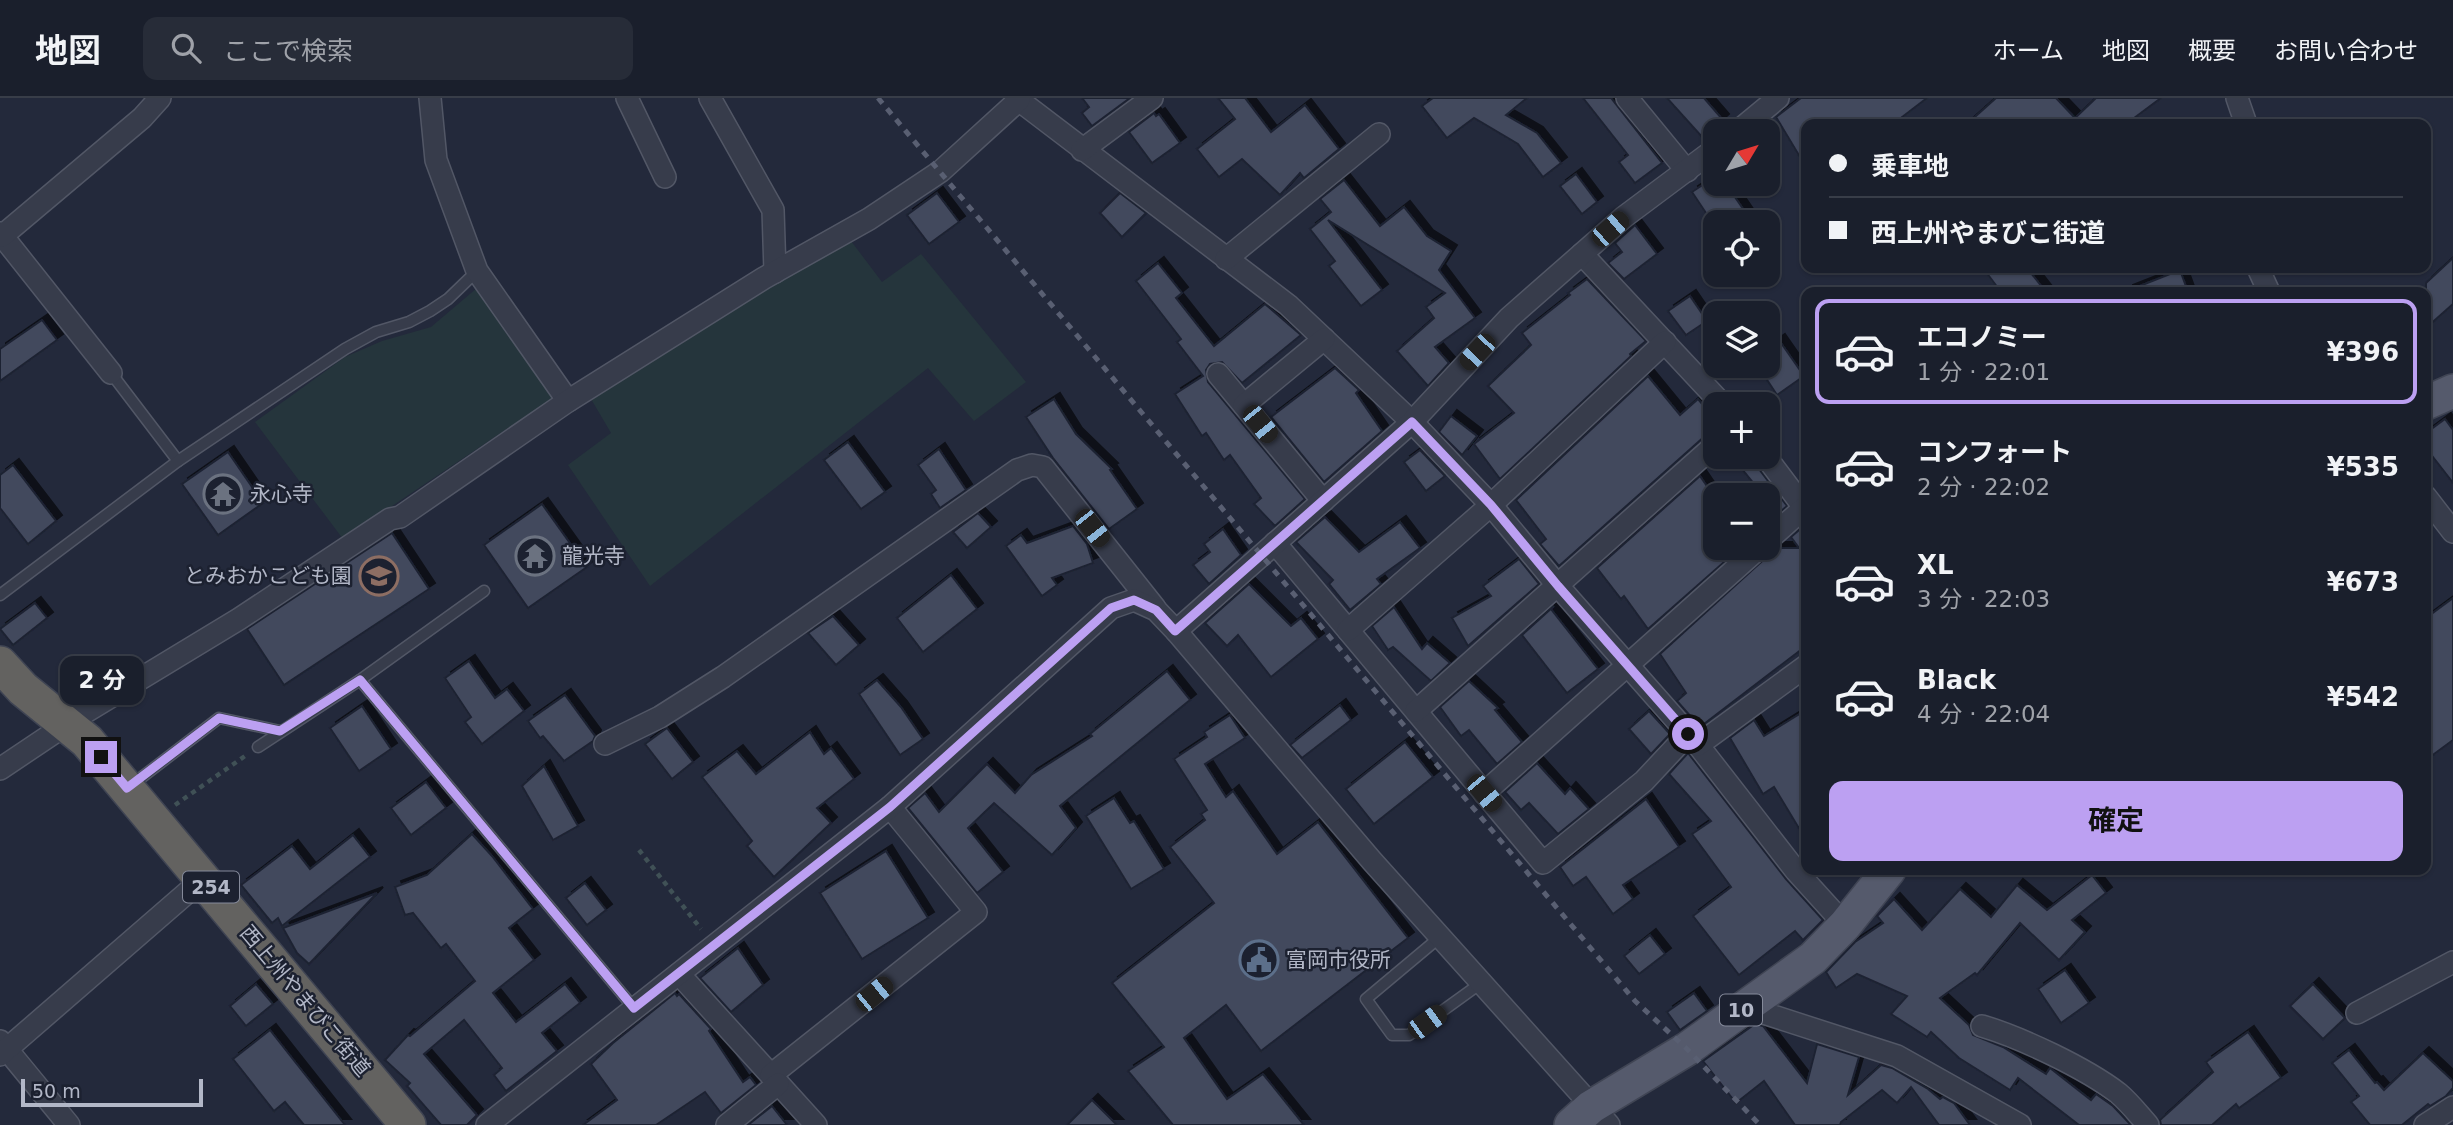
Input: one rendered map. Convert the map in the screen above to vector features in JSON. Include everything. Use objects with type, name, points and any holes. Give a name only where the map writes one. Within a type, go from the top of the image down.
[{"type":"highway","name":"西上州やまびこ街道","points":[[0,664],[21,687],[87,741],[408,1125]]},
{"type":"main road","points":[[2431,401],[2453,391]]},
{"type":"main road","name":"10","points":[[1590,1119],[1813,958],[1845,925],[1885,875]]},
{"type":"street","points":[[111,373],[1,234],[142,118],[160,98]]},
{"type":"street","points":[[430,98],[436,160],[477,271],[568,401]]},
{"type":"street","points":[[627,98],[665,177]]},
{"type":"street","points":[[710,98],[773,210],[775,272]]},
{"type":"street","points":[[1082,150],[1152,98]]},
{"type":"street","points":[[1627,98],[1687,171]]},
{"type":"street","points":[[1753,119],[1778,98]]},
{"type":"street","points":[[2237,98],[2244,119]]},
{"type":"street","points":[[0,769],[66,725],[239,619],[390,519],[400,517],[568,401],[775,272],[869,219],[941,171],[1017,99],[1288,305],[1412,422],[1491,505],[1693,740],[1796,871],[1845,925]]},
{"type":"street","points":[[1226,259],[1379,134]]},
{"type":"street","points":[[1175,631],[1412,422],[1509,317],[1624,216],[1703,158]]},
{"type":"street","points":[[1582,254],[1711,392]]},
{"type":"street","points":[[1244,405],[1324,339]]},
{"type":"street","points":[[1348,630],[1491,505],[1665,342]]},
{"type":"street","points":[[1218,374],[1323,501]]},
{"type":"street","points":[[1416,711],[1703,456]]},
{"type":"street","points":[[605,744],[660,717],[723,677],[1017,470],[1032,465],[1043,467],[1156,610],[1481,983],[1590,1119]]},
{"type":"street","points":[[1776,469],[1801,498]]},
{"type":"street","points":[[1780,526],[1801,500]]},
{"type":"street","points":[[2431,503],[2453,532]]},
{"type":"street","points":[[1275,543],[1542,863],[1693,740],[1801,669]]},
{"type":"street","points":[[1484,793],[1745,560]]},
{"type":"street","points":[[487,1125],[890,807],[1111,608],[1134,600],[1156,610]]},
{"type":"street","points":[[727,1125],[774,1080],[976,912],[890,807]]},
{"type":"street","points":[[69,1125],[2,1048],[204,878]]},
{"type":"street","points":[[2357,1013],[2453,962]]},
{"type":"street","points":[[679,974],[816,1125]]},
{"type":"street","points":[[1745,1007],[1897,1056],[2020,1125]]},
{"type":"street","points":[[1982,1026],[2007,1033],[2084,1071],[2120,1094],[2148,1125]]},
{"type":"street","points":[[2425,1125],[2453,1107]]},
{"type":"lane","points":[[0,595],[178,461],[345,349],[376,332],[409,322],[430,311],[448,299],[477,271]]},
{"type":"lane","points":[[111,373],[178,461]]},
{"type":"lane","points":[[258,747],[360,680],[484,592]]},
{"type":"lane","points":[[360,680],[634,1008]]},
{"type":"lane","points":[[127,788],[219,718],[280,731]]},
{"type":"lane","points":[[1440,937],[1366,999],[1392,1035],[1409,1035],[1481,983]]},
{"type":"path","points":[[154,820],[258,747]]},
{"type":"path","points":[[639,850],[715,946]]},
{"type":"shaded area","points":[[848,237],[882,282],[921,254],[1026,382],[974,421],[928,368],[650,586],[568,465],[611,433],[591,399]]},
{"type":"shaded area","points":[[477,288],[553,389],[553,398],[343,539],[255,422],[345,357],[382,341],[431,327]]},
{"type":"building","points":[[1082,98],[1130,98],[1092,126],[1082,113],[1089,107]]},
{"type":"building","points":[[1218,98],[1245,98],[1271,132],[1305,105],[1339,149],[1304,178],[1300,173],[1280,195],[1242,159],[1219,177],[1197,149],[1235,119]]},
{"type":"building","points":[[1433,98],[1527,98],[1506,115],[1537,133],[1561,163],[1543,177],[1518,144],[1474,118],[1447,138],[1422,106]]},
{"type":"building","points":[[1583,98],[1611,98],[1662,163],[1635,183],[1619,162],[1628,155]]},
{"type":"building","points":[[1667,98],[1704,98],[1722,119],[1703,119],[1703,138]]},
{"type":"building","points":[[1801,98],[1927,98],[1900,119],[1801,119],[1801,159],[1780,124],[1780,119],[1776,117]]},
{"type":"building","points":[[1996,98],[2056,98],[2075,118],[2096,98],[2161,98],[2133,119],[1973,119]]},
{"type":"building","points":[[1154,113],[1156,116],[1159,114],[1180,143],[1152,163],[1129,132]]},
{"type":"building","points":[[1576,174],[1597,202],[1582,214],[1560,186]]},
{"type":"building","points":[[1344,180],[1380,226],[1404,207],[1427,236],[1451,251],[1439,270],[1475,318],[1435,347],[1449,363],[1428,386],[1397,351],[1434,318],[1426,307],[1445,293],[1328,220],[1382,290],[1361,306],[1329,266],[1335,261],[1310,229],[1331,212],[1320,199]]},
{"type":"building","points":[[1703,185],[1703,196],[1734,196],[1744,210],[1704,210],[1692,192]]},
{"type":"building","points":[[937,193],[959,222],[929,244],[907,215]]},
{"type":"building","points":[[1120,193],[1146,213],[1122,237],[1100,213]]},
{"type":"building","points":[[1635,225],[1657,254],[1624,279],[1608,263],[1622,252],[1615,243]]},
{"type":"building","points":[[2453,258],[2453,304],[2431,324],[2431,287],[2426,287],[2426,283]]},
{"type":"building","points":[[1158,263],[1182,293],[1176,298],[1214,346],[1265,304],[1301,335],[1242,383],[1222,362],[1210,364],[1206,370],[1208,382],[1305,499],[1275,526],[1254,504],[1261,498],[1230,455],[1224,460],[1206,433],[1202,436],[1175,394],[1203,376],[1177,342],[1181,339],[1136,281]]},
{"type":"building","points":[[1987,273],[2031,273],[2042,287],[1997,287]]},
{"type":"building","points":[[2172,273],[2181,273],[2186,287],[2137,287]]},
{"type":"building","points":[[1587,279],[1646,341],[1500,479],[1474,444],[1514,413],[1488,386],[1531,345],[1522,333]]},
{"type":"building","points":[[1690,296],[1703,315],[1703,324],[1686,335],[1668,311]]},
{"type":"building","points":[[42,320],[57,340],[0,381],[0,349]]},
{"type":"building","points":[[1780,341],[1801,372],[1801,378],[1780,393],[1775,392],[1766,378],[1780,378]]},
{"type":"building","points":[[1335,368],[1359,390],[1356,393],[1382,431],[1324,482],[1271,417]]},
{"type":"building","points":[[1648,376],[1680,415],[1698,399],[1703,405],[1703,438],[1559,566],[1540,544],[1546,539],[1516,500]]},
{"type":"building","points":[[1054,399],[1076,434],[1112,469],[1110,470],[1137,509],[1109,529],[1053,458],[1026,417]]},
{"type":"building","points":[[1451,416],[1477,436],[1462,455],[1439,432]]},
{"type":"building","points":[[2445,419],[2453,430],[2453,483],[2431,454],[2431,429]]},
{"type":"building","points":[[848,442],[885,492],[861,509],[824,460]]},
{"type":"building","points":[[939,449],[966,490],[940,508],[931,494],[936,490],[918,465]]},
{"type":"building","points":[[1420,450],[1445,476],[1426,491],[1404,462]]},
{"type":"building","name":"永心寺","points":[[228,452],[263,503],[218,535],[182,484]]},
{"type":"building","points":[[13,465],[56,521],[28,544],[0,508],[0,475]]},
{"type":"building","points":[[1742,469],[1759,469],[1770,483],[1753,483]]},
{"type":"building","points":[[1700,476],[1705,483],[1703,560],[1726,560],[1648,629],[1624,596],[1621,599],[1597,568]]},
{"type":"building","points":[[1780,497],[1787,506],[1780,512]]},
{"type":"building","name":"龍光寺","points":[[542,504],[587,567],[528,608],[484,545]]},
{"type":"building","points":[[978,513],[991,527],[967,548],[953,532]]},
{"type":"building","points":[[1325,517],[1359,552],[1400,522],[1420,548],[1377,579],[1381,584],[1350,610],[1329,584],[1333,580],[1296,542]]},
{"type":"building","points":[[1073,526],[1087,544],[1093,563],[1052,578],[1057,585],[1042,596],[1006,546],[1021,535],[1027,543]]},
{"type":"building","points":[[1801,528],[1801,650],[1700,727],[1677,701],[1686,693],[1660,654],[1763,560],[1780,560],[1780,548],[1799,548],[1791,537]]},
{"type":"building","points":[[1223,529],[1241,555],[1209,584],[1193,565],[1210,552],[1204,544]]},
{"type":"building","points":[[392,533],[429,589],[284,685],[247,629]]},
{"type":"building","points":[[1519,559],[1539,584],[1468,646],[1452,618],[1491,596],[1483,586]]},
{"type":"building","points":[[951,575],[977,609],[923,652],[897,618]]},
{"type":"building","points":[[1249,584],[1291,626],[1301,618],[1318,639],[1271,677],[1238,635],[1227,646],[1205,623]]},
{"type":"building","points":[[2453,598],[2453,740],[2431,756],[2431,614]]},
{"type":"building","points":[[35,603],[47,618],[13,645],[0,629]]},
{"type":"building","points":[[1554,606],[1551,609],[1598,669],[1567,693],[1522,635]]},
{"type":"building","points":[[1394,607],[1422,649],[1427,643],[1450,663],[1431,681],[1393,647],[1388,650],[1372,626]]},
{"type":"building","points":[[833,616],[859,645],[836,665],[808,633]]},
{"type":"building","points":[[469,661],[495,698],[507,689],[524,711],[482,744],[465,722],[471,717],[445,678]]},
{"type":"building","points":[[1167,671],[1190,700],[1060,806],[1076,828],[1052,855],[994,803],[968,828],[1003,872],[977,893],[908,808],[925,793],[939,812],[987,764],[1015,793],[1031,775],[1092,736],[1090,734]]},
{"type":"building","points":[[877,680],[901,707],[923,739],[900,755],[859,694]]},
{"type":"building","points":[[1469,681],[1498,708],[1495,710],[1522,742],[1497,764],[1469,730],[1461,736],[1440,707]]},
{"type":"building","points":[[565,695],[595,736],[593,741],[564,761],[543,736],[540,738],[528,721]]},
{"type":"building","points":[[1340,705],[1351,720],[1302,758],[1290,745]]},
{"type":"building","points":[[362,706],[391,749],[359,771],[330,728]]},
{"type":"building","points":[[1649,711],[1670,734],[1651,754],[1629,729]]},
{"type":"building","points":[[1801,713],[1801,832],[1774,787],[1763,794],[1730,738],[1754,720],[1764,736]]},
{"type":"building","name":"富岡市役所","points":[[1230,715],[1245,738],[1205,764],[1226,797],[1233,791],[1277,854],[1318,822],[1408,938],[1261,1051],[1226,1005],[1184,1038],[1227,1099],[1263,1074],[1304,1125],[1173,1125],[1128,1071],[1164,1047],[1112,983],[1214,903],[1170,847],[1205,820],[1201,814],[1207,810],[1174,759],[1207,737],[1204,732]]},
{"type":"building","points":[[667,728],[693,762],[672,779],[645,744]]},
{"type":"building","points":[[810,732],[824,754],[831,748],[854,779],[817,808],[831,823],[774,877],[747,846],[752,841],[702,777],[737,751],[756,774]]},
{"type":"building","points":[[1405,742],[1433,777],[1374,824],[1346,789]]},
{"type":"building","points":[[1688,753],[1786,879],[1823,920],[1803,940],[1795,931],[1739,975],[1693,916],[1731,887],[1692,834],[1711,821],[1669,774]]},
{"type":"building","points":[[1537,763],[1565,794],[1570,788],[1589,809],[1558,834],[1529,803],[1521,810],[1505,792]]},
{"type":"building","points":[[544,766],[578,826],[553,840],[522,786]]},
{"type":"building","points":[[426,782],[446,808],[411,835],[391,808]]},
{"type":"building","points":[[1114,798],[1130,823],[1134,821],[1164,869],[1131,889],[1086,816]]},
{"type":"building","points":[[1646,799],[1679,847],[1623,885],[1633,899],[1613,914],[1586,877],[1573,886],[1560,867]]},
{"type":"building","points":[[472,834],[533,909],[509,928],[534,960],[493,993],[516,1022],[565,984],[580,1003],[542,1033],[557,1051],[506,1091],[494,1075],[502,1068],[464,1020],[424,1054],[477,1115],[467,1125],[441,1125],[407,1086],[410,1083],[385,1060],[408,1035],[475,981],[446,944],[441,948],[413,913],[405,915],[395,887],[427,875]]},
{"type":"building","points":[[353,835],[370,857],[282,926],[278,918],[272,923],[241,885],[292,846],[310,869]]},
{"type":"building","points":[[886,851],[928,918],[862,959],[820,893]]},
{"type":"building","points":[[2092,875],[2106,893],[2072,920],[2085,932],[2059,960],[2020,923],[1977,975],[1975,973],[1940,998],[1969,1025],[1973,1035],[2003,1047],[2046,1074],[2050,1068],[2091,1100],[2096,1094],[2113,1106],[2131,1125],[2079,1125],[2018,1078],[2010,1090],[1959,1058],[1931,1032],[1927,1037],[1891,1014],[1907,996],[1857,974],[1836,988],[1826,972],[1855,942],[1883,923],[1877,916],[1894,899],[1922,930],[1960,889],[1991,917],[2017,885],[2047,910]]},
{"type":"building","points":[[585,883],[606,910],[587,925],[566,898]]},
{"type":"building","points":[[377,893],[309,964],[297,953],[283,928]]},
{"type":"building","points":[[1650,935],[1665,954],[1639,974],[1624,956]]},
{"type":"building","points":[[738,948],[763,985],[731,1012],[700,978]]},
{"type":"building","points":[[2065,970],[2089,1003],[2061,1023],[2038,989]]},
{"type":"building","points":[[256,984],[273,1004],[246,1026],[230,1006]]},
{"type":"building","points":[[2313,984],[2345,1018],[2323,1039],[2290,1006]]},
{"type":"building","points":[[675,993],[677,996],[679,994],[711,1029],[709,1031],[743,1082],[750,1077],[756,1085],[721,1113],[705,1092],[656,1125],[583,1125],[617,1100],[591,1064]]},
{"type":"building","points":[[1694,993],[1707,1011],[1680,1030],[1667,1012]]},
{"type":"building","points":[[1755,1024],[1763,1026],[1807,1083],[1817,1044],[1859,1057],[1848,1095],[1881,1065],[1892,1068],[1940,1099],[1943,1097],[1954,1103],[1970,1125],[1939,1125],[1911,1087],[1897,1103],[1882,1090],[1840,1125],[1795,1125],[1764,1081],[1736,1103],[1703,1061]]},
{"type":"building","points":[[270,1030],[345,1125],[304,1125],[285,1102],[274,1111],[233,1059]]},
{"type":"building","points":[[2248,1032],[2281,1078],[2239,1108],[2236,1104],[2212,1125],[2161,1125],[2160,1120],[2213,1072],[2206,1062]]},
{"type":"building","points":[[2349,1050],[2375,1083],[2384,1090],[2423,1053],[2453,1081],[2453,1088],[2446,1096],[2430,1106],[2428,1104],[2402,1125],[2370,1125],[2351,1102],[2359,1096],[2332,1063]]},
{"type":"building","points":[[1092,1100],[1117,1125],[1067,1125]]},
{"type":"building","points":[[772,1106],[787,1125],[748,1125]]},
{"type":"railway","points":[[878,98],[1635,1001],[1687,1049],[1760,1125]]},
{"type":"place","name":"永心寺","points":[[223,494]]},
{"type":"place","name":"龍光寺","points":[[535,556]]},
{"type":"place","name":"とみおかこども園","points":[[379,576]]},
{"type":"place","name":"富岡市役所","points":[[1259,960]]},
{"type":"route","points":[[101,757],[127,788],[219,718],[280,731],[360,680],[634,1008],[890,807],[1111,608],[1134,600],[1156,610],[1175,631],[1412,422],[1491,505],[1688,734]]}]
